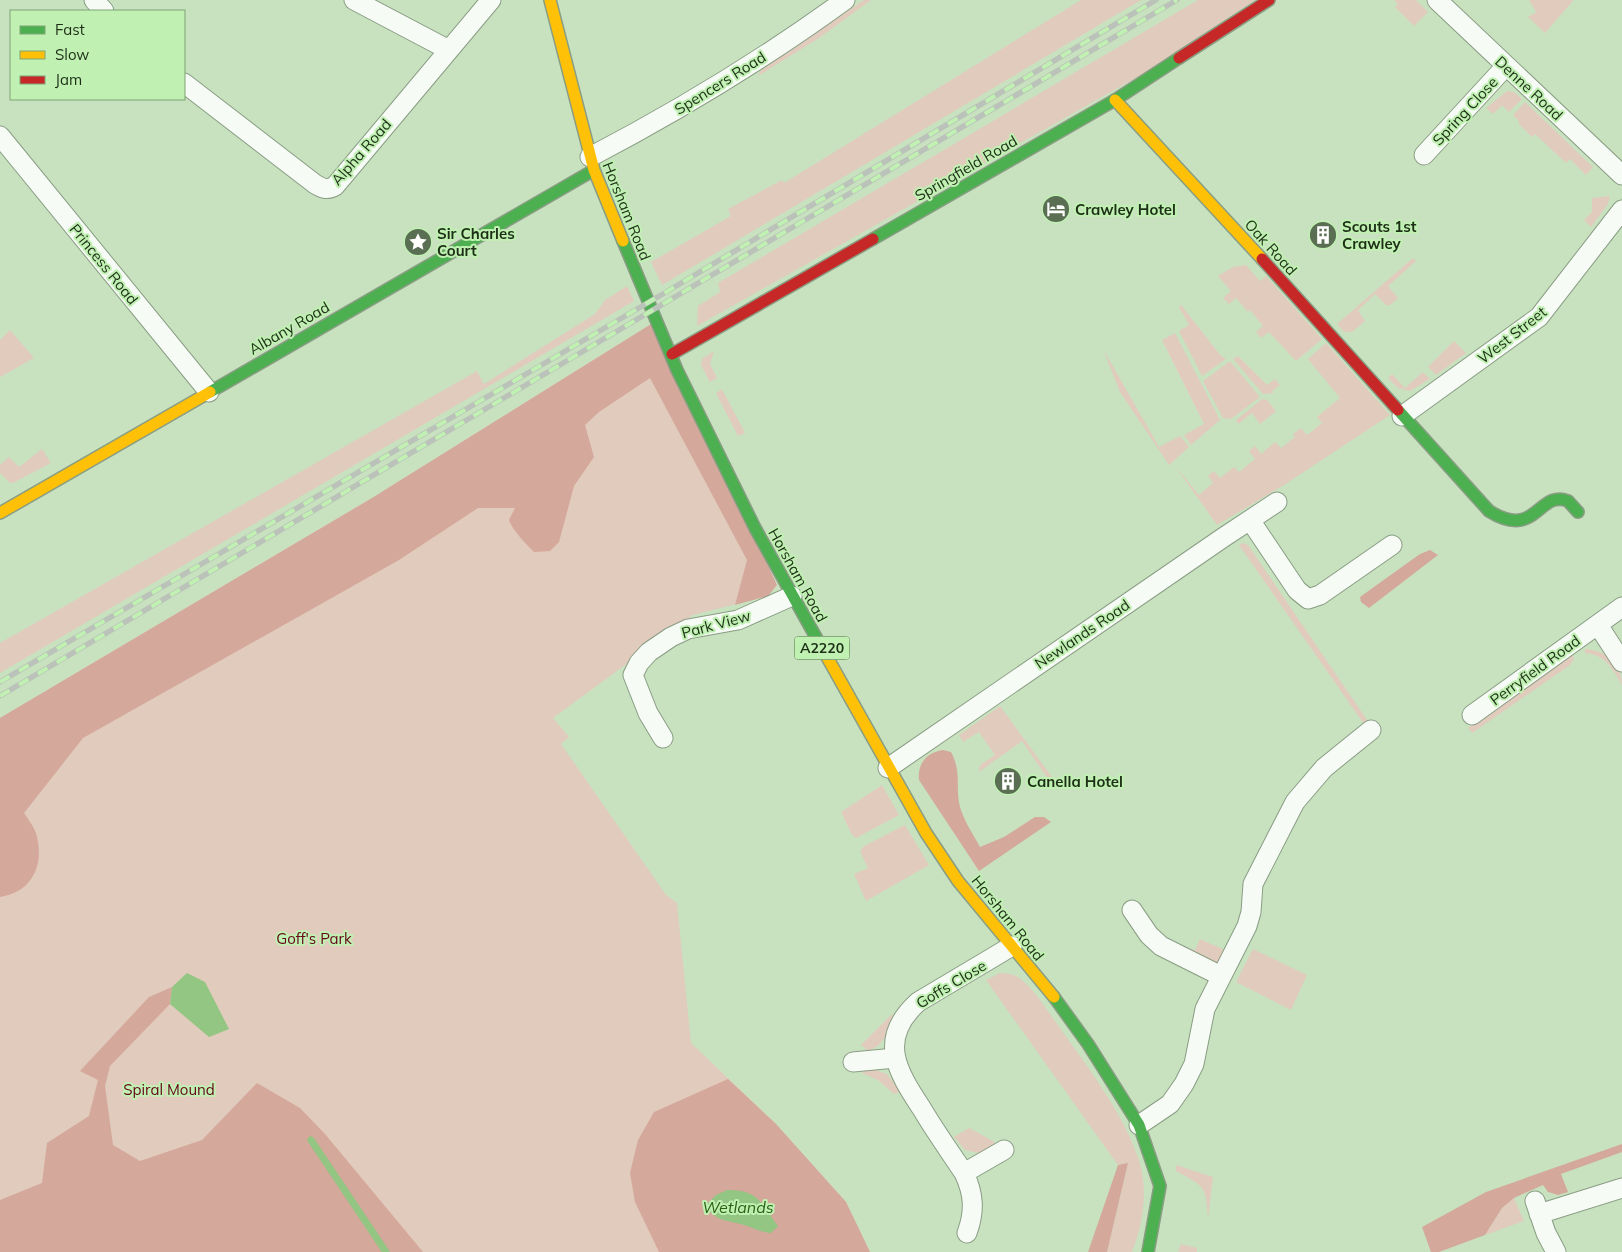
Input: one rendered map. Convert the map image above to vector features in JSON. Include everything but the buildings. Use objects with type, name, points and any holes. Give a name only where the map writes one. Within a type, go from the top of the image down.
[{"type":"street","points":[[94,0],[103,10]]},
{"type":"street","points":[[354,0],[447,49]]},
{"type":"street","name":"Alpha Road","points":[[185,85],[314,184],[323,189],[329,189],[335,186],[447,49],[490,0]]},
{"type":"street","name":"Horsham Road","points":[[550,0],[592,163],[677,370],[746,510],[888,768],[942,858],[1054,997],[1082,1036],[1139,1124],[1160,1186],[1148,1252]]},
{"type":"street","name":"Spencers Road","points":[[592,163],[709,91],[845,0]]},
{"type":"street","name":"Springfield Road","points":[[672,354],[1114,100],[1270,0]]},
{"type":"street","name":"Denne Road","points":[[1437,0],[1622,176]]},
{"type":"street","name":"Spring Close","points":[[1424,155],[1506,66]]},
{"type":"street","name":"Oak Road","points":[[1114,100],[1237,232],[1489,511],[1500,520],[1513,522],[1527,518],[1554,500],[1562,498],[1568,501],[1578,512]]},
{"type":"street","name":"Princess Road","points":[[0,136],[209,392]]},
{"type":"street","name":"Albany Road","points":[[4,504],[209,392],[592,163]]},
{"type":"street","name":"West Street","points":[[1402,416],[1539,317],[1622,210]]},
{"type":"street","name":"Newlands Road","points":[[888,768],[1277,502]]},
{"type":"street","points":[[1250,520],[1297,590],[1308,599],[1320,596],[1392,545]]},
{"type":"street","name":"Park View","points":[[662,738],[648,713],[633,675],[639,663],[649,652],[688,628],[738,620],[792,596]]},
{"type":"street","name":"Perryfield Road","points":[[1472,715],[1622,607]]},
{"type":"street","points":[[1598,625],[1622,662]]},
{"type":"street","points":[[1139,1124],[1170,1104],[1184,1084],[1194,1064],[1206,1009],[1247,926],[1256,876],[1296,802],[1324,768],[1371,730]]},
{"type":"street","points":[[1132,910],[1149,936],[1161,946],[1221,976]]},
{"type":"street","name":"Goffs Close","points":[[967,1233],[974,1205],[971,1188],[964,1173],[904,1080],[895,1058],[895,1036],[907,1012],[931,992],[1012,946]]},
{"type":"street","points":[[853,1062],[895,1058]]},
{"type":"street","points":[[964,1173],[1004,1150]]},
{"type":"street","points":[[1556,1252],[1546,1233],[1537,1207],[1622,1188]]},
{"type":"green space","points":[[864,0],[871,0],[819,38],[758,76],[760,71]]},
{"type":"green space","points":[[1081,0],[1141,0],[662,285],[651,262],[731,216],[728,209],[782,180],[784,183]]},
{"type":"green space","points":[[1198,0],[1255,0],[1139,76],[697,326],[698,306],[720,292],[718,283]]},
{"type":"green space","points":[[1394,0],[1416,0],[1428,12],[1414,26],[1395,7],[1398,4]]},
{"type":"green space","points":[[1529,0],[1573,1],[1545,33],[1528,17],[1536,12]]},
{"type":"green space","points":[[1507,91],[1514,92],[1522,99],[1509,112],[1502,105],[1493,114],[1486,108]]},
{"type":"green space","points":[[1525,102],[1593,167],[1586,175],[1570,159],[1566,163],[1535,134],[1532,137],[1518,123],[1519,121],[1513,115]]},
{"type":"green space","points":[[1610,196],[1608,204],[1591,227],[1584,220],[1592,212],[1592,198]]},
{"type":"green space","points":[[1413,258],[1416,261],[1388,286],[1398,298],[1390,305],[1386,305],[1375,294],[1358,310],[1365,321],[1352,332],[1344,332],[1337,324]]},
{"type":"green space","points":[[1246,265],[1260,281],[1266,276],[1322,339],[1296,361],[1269,332],[1261,338],[1256,332],[1263,326],[1250,310],[1248,312],[1236,298],[1229,304],[1223,298],[1231,291],[1218,276],[1233,267]]},
{"type":"green space","points":[[627,286],[634,301],[0,673],[0,643],[477,371],[484,384],[595,314],[605,300]]},
{"type":"green space","points":[[1181,305],[1221,356],[1226,359],[1202,376],[1179,331],[1189,325],[1179,307]]},
{"type":"green space","name":"Goff's Park","points":[[656,321],[768,596],[693,615],[553,718],[569,737],[561,744],[666,895],[677,903],[691,1043],[776,1124],[846,1202],[870,1252],[0,1252],[0,718],[372,498]]},
{"type":"green space","points":[[10,330],[34,358],[0,377],[0,340]]},
{"type":"green space","points":[[1175,333],[1220,420],[1191,445],[1184,435],[1204,424],[1162,340]]},
{"type":"green space","points":[[1454,341],[1466,353],[1436,375],[1428,367]]},
{"type":"green space","points":[[1326,343],[1390,415],[1284,485],[1217,525],[1175,466],[1199,495],[1213,483],[1208,476],[1214,471],[1220,478],[1234,467],[1239,472],[1255,459],[1249,451],[1255,446],[1261,454],[1275,442],[1281,448],[1295,437],[1293,434],[1301,428],[1307,435],[1322,423],[1317,417],[1340,398],[1308,359]]},
{"type":"green space","points":[[1103,349],[1159,447],[1180,436],[1189,447],[1169,465],[1120,392]]},
{"type":"green space","points":[[714,351],[710,364],[717,378],[710,382],[701,365],[702,359]]},
{"type":"green space","points":[[1238,356],[1267,385],[1275,379],[1280,385],[1272,391],[1274,393],[1263,394],[1233,359]]},
{"type":"green space","points":[[1230,361],[1260,397],[1231,419],[1223,418],[1203,381]]},
{"type":"green space","points":[[1423,372],[1430,379],[1410,391],[1398,388],[1388,378],[1392,374],[1405,388]]},
{"type":"green space","points":[[722,389],[745,433],[738,436],[716,393]]},
{"type":"green space","points":[[1262,399],[1267,400],[1276,411],[1260,424],[1252,413],[1238,424],[1236,420]]},
{"type":"green space","points":[[42,449],[51,463],[13,483],[9,482],[0,473],[0,465],[9,457],[19,467]]},
{"type":"green space","points":[[1243,543],[1248,545],[1367,720],[1366,727],[1239,545]]},
{"type":"green space","points":[[1585,649],[1599,652],[1611,660],[1619,671],[1622,685],[1608,663],[1598,656],[1585,653]]},
{"type":"green space","points":[[1572,655],[1574,659],[1570,665],[1472,733],[1468,728]]},
{"type":"green space","points":[[1000,706],[1060,788],[1048,779],[1022,741],[979,772],[980,765],[995,755],[979,732],[963,742],[959,735]]},
{"type":"green space","points":[[882,785],[899,815],[856,838],[852,835],[841,812]]},
{"type":"green space","points":[[905,825],[929,865],[866,901],[854,874],[868,868],[860,851],[864,846]]},
{"type":"green space","points":[[1200,939],[1229,952],[1220,961],[1216,962],[1189,953],[1192,949],[1195,950]]},
{"type":"green space","points":[[1253,949],[1307,975],[1291,1010],[1236,982]]},
{"type":"green space","points":[[1000,973],[1018,977],[1034,993],[1102,1087],[1122,1121],[1141,1167],[1144,1191],[1140,1228],[1132,1252],[1107,1252],[1128,1163],[1118,1165],[986,980]]},
{"type":"green space","points":[[893,1013],[883,1041],[868,1051],[861,1045]]},
{"type":"green space","points":[[874,1069],[888,1075],[900,1092],[894,1094],[878,1080],[862,1073],[863,1070]]},
{"type":"green space","points":[[969,1128],[993,1141],[995,1145],[978,1153],[965,1150],[954,1137]]},
{"type":"green space","points":[[1176,1165],[1213,1177],[1208,1219],[1205,1193],[1193,1180],[1176,1171]]},
{"type":"green space","points":[[1514,1198],[1524,1221],[1485,1235],[1502,1208]]},
{"type":"green space","points":[[1181,1244],[1197,1248],[1197,1252],[1178,1252]]},
{"type":"shaded area","points":[[656,321],[777,585],[768,596],[735,605],[747,560],[650,378],[599,412],[585,425],[594,457],[574,486],[559,542],[550,551],[534,552],[520,537],[509,520],[515,508],[478,508],[399,560],[83,738],[24,813],[35,831],[38,844],[39,855],[34,875],[21,889],[0,897],[0,718],[372,498]]},
{"type":"shaded area","points":[[1430,550],[1438,555],[1369,608],[1361,602],[1360,597],[1420,554]]},
{"type":"shaded area","points":[[943,750],[951,752],[954,759],[960,807],[980,847],[1004,837],[1035,817],[1044,817],[1051,822],[979,871],[919,780],[921,764],[924,760],[932,753]]},
{"type":"shaded area","points":[[172,987],[170,1004],[110,1066],[105,1086],[113,1145],[140,1161],[202,1140],[257,1083],[300,1108],[325,1134],[423,1252],[0,1252],[0,1200],[42,1183],[47,1143],[89,1116],[98,1080],[80,1071],[149,997]]},
{"type":"shaded area","points":[[728,1079],[776,1124],[846,1202],[870,1252],[659,1252],[635,1202],[630,1173],[638,1140],[654,1112]]},
{"type":"shaded area","points":[[1622,1144],[1622,1152],[1561,1174],[1568,1192],[1558,1195],[1548,1192],[1543,1185],[1514,1198],[1502,1208],[1485,1235],[1439,1252],[1431,1252],[1422,1227],[1486,1192]]},
{"type":"shaded area","points":[[1128,1163],[1107,1252],[1088,1252],[1118,1165]]},
{"type":"water","points":[[187,973],[205,982],[229,1029],[209,1037],[170,1004],[172,987]]},
{"type":"water","name":"Wetlands","points":[[727,1190],[746,1192],[753,1195],[763,1205],[778,1226],[771,1233],[717,1217],[709,1210],[707,1204],[716,1195]]},
{"type":"waterway","points":[[311,1140],[386,1252]]},
{"type":"railway","points":[[0,682],[661,295],[1156,0]]},
{"type":"railway","points":[[0,696],[1177,0]]},
{"type":"traffic: fast","points":[[873,239],[1115,100],[1179,58]]},
{"type":"traffic: fast","points":[[210,392],[594,170]]},
{"type":"traffic: fast","points":[[623,241],[677,370],[755,528],[822,648]]},
{"type":"traffic: fast","points":[[1398,410],[1489,511],[1505,519],[1517,520],[1527,518],[1550,502],[1558,499],[1568,501],[1578,512]]},
{"type":"traffic: fast","points":[[1054,997],[1088,1044],[1139,1125],[1160,1186],[1148,1252]]},
{"type":"traffic: slow","points":[[550,0],[594,170],[623,241]]},
{"type":"traffic: slow","points":[[1115,100],[1262,259]]},
{"type":"traffic: slow","points":[[0,513],[210,392]]},
{"type":"traffic: slow","points":[[822,648],[926,833],[958,881],[1054,997]]},
{"type":"traffic: jam","points":[[1179,58],[1269,0]]},
{"type":"traffic: jam","points":[[672,354],[873,239]]},
{"type":"traffic: jam","points":[[1262,259],[1398,410]]},
{"type":"place","name":"Crawley Hotel","points":[[1056,209]]},
{"type":"place","name":"Scouts 1st Crawley","points":[[1323,235]]},
{"type":"place","name":"Sir Charles Court","points":[[418,242]]},
{"type":"place","name":"Canella Hotel","points":[[1008,781]]},
{"type":"park label","name":"Spiral Mound","points":[[169,1089]]}]
